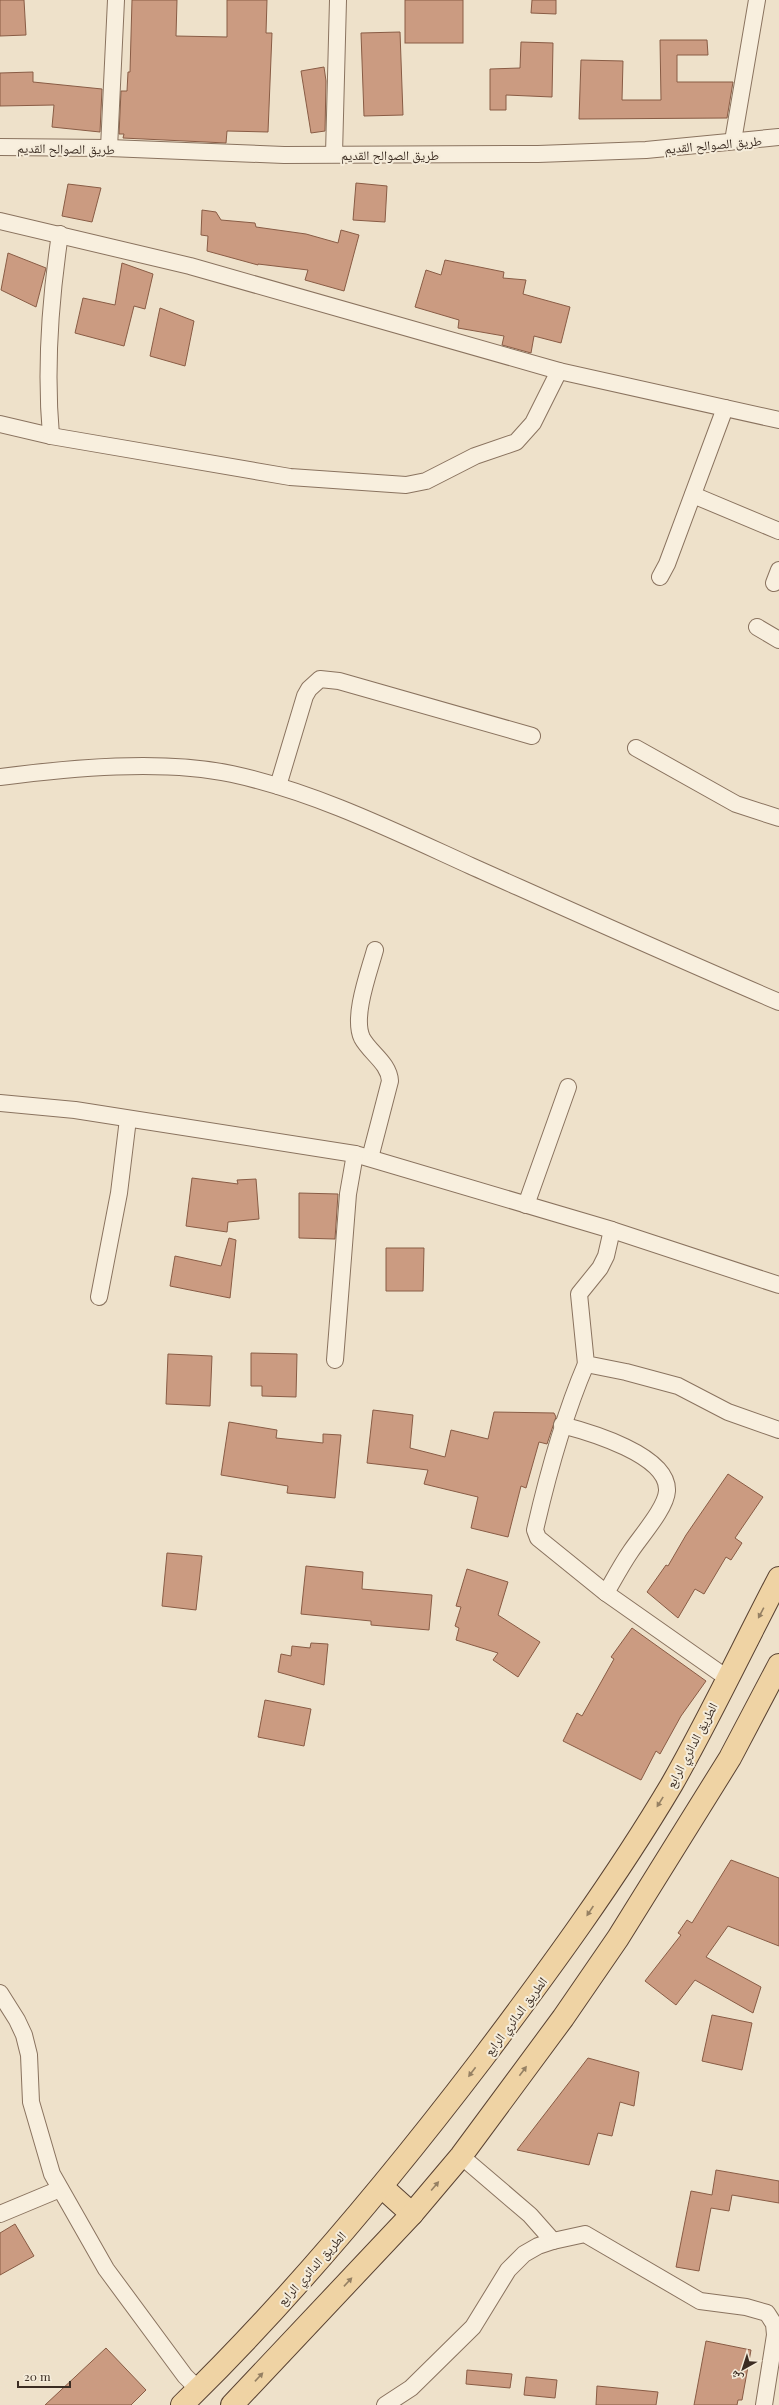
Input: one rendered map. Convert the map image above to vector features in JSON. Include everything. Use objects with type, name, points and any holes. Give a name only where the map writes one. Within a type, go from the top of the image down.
[{"type":"main road","name":"الطريق الدائري الرابع","points":[[182,2405],[262,2323],[382,2187],[552,1968],[613,1878],[672,1783],[779,1578]]},
{"type":"main road","points":[[232,2405],[412,2214],[461,2156],[563,2018],[618,1938],[730,1758],[779,1665]]},
{"type":"main road","points":[[382,2187],[412,2214]]},
{"type":"street","points":[[109,148],[116,0]]},
{"type":"street","points":[[334,154],[338,0]]},
{"type":"street","points":[[733,142],[757,0]]},
{"type":"street","name":"طريق الصوالح القديم","points":[[0,147],[109,148],[232,154],[592,153],[779,137]]},
{"type":"street","points":[[0,221],[190,266],[559,370],[779,420]]},
{"type":"street","points":[[51,436],[48,398],[48,344],[52,286],[60,234]]},
{"type":"street","points":[[0,424],[51,436],[290,478],[406,485],[426,481],[475,456],[516,442],[533,423],[559,370]]},
{"type":"street","points":[[660,577],[668,564],[725,408]]},
{"type":"street","points":[[693,495],[779,531]]},
{"type":"street","points":[[757,627],[779,640]]},
{"type":"street","points":[[278,786],[305,696],[308,689],[320,678],[339,681],[532,736]]},
{"type":"street","points":[[636,748],[736,804],[752,811],[779,818]]},
{"type":"street","points":[[0,776],[103,768],[179,767],[230,774],[278,786],[386,828],[779,1002]]},
{"type":"street","points":[[335,1360],[348,1194],[390,1081],[388,1070],[363,1039],[358,1021],[375,950]]},
{"type":"street","points":[[526,1205],[568,1087]]},
{"type":"street","points":[[0,1103],[128,1119],[363,1156],[612,1230],[779,1285]]},
{"type":"street","points":[[99,1297],[118,1193],[128,1119]]},
{"type":"street","points":[[612,1230],[606,1256],[600,1268],[579,1294],[586,1364],[562,1425],[548,1471],[535,1530],[538,1538],[606,1593],[727,1678]]},
{"type":"street","points":[[586,1364],[626,1372],[678,1386],[728,1412],[779,1430]]},
{"type":"street","points":[[562,1425],[598,1434],[627,1447],[660,1472],[666,1482],[667,1492],[656,1515],[606,1593]]},
{"type":"street","points":[[0,1993],[17,2020],[24,2035],[29,2055],[31,2102],[43,2148],[60,2189],[106,2269],[185,2376],[198,2389]]},
{"type":"street","points":[[461,2156],[530,2215],[553,2241]]},
{"type":"street","points":[[0,2214],[60,2189]]},
{"type":"street","points":[[385,2405],[411,2388],[473,2327],[508,2270],[524,2254],[538,2246],[553,2241],[585,2234],[700,2301],[746,2307],[767,2313],[774,2324],[775,2335],[764,2405]]},
{"type":"building","points":[[0,0],[24,0],[26,35],[0,36]]},
{"type":"building","points":[[132,0],[177,0],[176,36],[227,37],[227,0],[267,0],[266,33],[272,33],[268,132],[227,131],[226,143],[123,138],[124,134],[119,134],[121,91],[127,91],[128,72],[130,72]]},
{"type":"building","points":[[405,0],[463,0],[463,43],[405,43]]},
{"type":"building","points":[[532,0],[556,0],[556,14],[531,13]]},
{"type":"building","points":[[400,32],[403,115],[364,116],[361,33]]},
{"type":"building","points":[[660,40],[707,40],[708,55],[677,55],[677,82],[733,82],[727,118],[579,119],[581,60],[623,61],[622,100],[661,100]]},
{"type":"building","points":[[521,42],[553,43],[552,97],[506,95],[506,110],[490,110],[490,69],[520,68]]},
{"type":"building","points":[[324,67],[326,81],[325,131],[311,133],[301,71]]},
{"type":"building","points":[[33,72],[33,82],[102,89],[100,132],[52,127],[54,105],[0,106],[0,73]]},
{"type":"building","points":[[356,183],[387,186],[385,222],[353,220]]},
{"type":"building","points":[[68,184],[101,188],[92,222],[62,216]]},
{"type":"building","points":[[202,210],[216,212],[221,220],[255,223],[256,227],[306,234],[338,243],[341,230],[359,235],[344,291],[305,280],[308,270],[258,265],[207,251],[208,236],[201,235]]},
{"type":"building","points":[[8,253],[46,268],[36,307],[1,290]]},
{"type":"building","points":[[445,260],[504,272],[503,278],[526,280],[523,294],[570,307],[561,343],[534,336],[531,353],[502,345],[504,336],[458,328],[459,320],[415,307],[426,270],[441,275]]},
{"type":"building","points":[[122,263],[153,274],[145,309],[134,306],[124,346],[75,333],[83,298],[115,305]]},
{"type":"building","points":[[160,308],[194,321],[185,366],[150,356]]},
{"type":"building","points":[[192,1178],[238,1184],[237,1180],[256,1179],[259,1219],[228,1222],[227,1232],[186,1226]]},
{"type":"building","points":[[299,1193],[338,1194],[335,1239],[299,1238]]},
{"type":"building","points":[[229,1238],[236,1240],[230,1298],[170,1286],[175,1256],[221,1266]]},
{"type":"building","points":[[386,1248],[424,1248],[423,1291],[386,1291]]},
{"type":"building","points":[[251,1353],[297,1354],[296,1397],[262,1396],[262,1386],[251,1386]]},
{"type":"building","points":[[168,1354],[212,1356],[210,1406],[166,1404]]},
{"type":"building","points":[[373,1410],[413,1415],[410,1448],[445,1457],[451,1430],[488,1439],[494,1412],[554,1413],[556,1417],[547,1444],[539,1442],[526,1488],[521,1486],[508,1537],[471,1528],[478,1497],[424,1484],[428,1470],[367,1463]]},
{"type":"building","points":[[229,1422],[277,1430],[276,1438],[323,1443],[323,1434],[341,1435],[335,1498],[287,1493],[288,1486],[221,1475]]},
{"type":"building","points":[[728,1474],[763,1497],[735,1538],[742,1543],[731,1560],[726,1557],[704,1594],[695,1589],[678,1618],[647,1592],[666,1565],[668,1566],[686,1535]]},
{"type":"building","points":[[167,1553],[202,1556],[196,1610],[162,1606]]},
{"type":"building","points":[[306,1566],[363,1572],[362,1589],[432,1595],[429,1630],[371,1625],[371,1621],[301,1614]]},
{"type":"building","points":[[467,1569],[508,1582],[498,1615],[540,1642],[518,1677],[493,1660],[498,1653],[456,1640],[459,1628],[455,1626],[461,1607],[456,1606]]},
{"type":"building","points":[[632,1628],[706,1681],[681,1716],[660,1754],[656,1751],[641,1780],[563,1741],[577,1713],[582,1716],[614,1659],[611,1657]]},
{"type":"building","points":[[311,1643],[328,1644],[324,1685],[278,1672],[281,1654],[291,1656],[292,1646],[310,1648]]},
{"type":"building","points":[[265,1700],[311,1709],[304,1746],[258,1737]]},
{"type":"building","points":[[731,1860],[779,1878],[779,1946],[728,1926],[706,1957],[761,1987],[753,2013],[695,1980],[676,2005],[645,1981],[681,1935],[678,1933],[687,1920],[692,1923]]},
{"type":"building","points":[[712,2015],[752,2023],[742,2070],[702,2061]]},
{"type":"building","points":[[588,2058],[639,2072],[634,2106],[620,2102],[612,2136],[598,2133],[589,2165],[517,2150]]},
{"type":"building","points":[[716,2170],[779,2181],[779,2203],[732,2195],[729,2211],[711,2208],[699,2271],[676,2267],[691,2191],[712,2195]]},
{"type":"building","points":[[15,2224],[34,2256],[0,2275],[0,2233]]},
{"type":"building","points":[[706,2341],[751,2350],[742,2400],[738,2400],[737,2405],[694,2405]]},
{"type":"building","points":[[106,2348],[146,2390],[131,2405],[45,2405]]},
{"type":"building","points":[[467,2370],[512,2374],[510,2388],[466,2384]]},
{"type":"building","points":[[526,2377],[557,2380],[555,2398],[524,2395]]},
{"type":"building","points":[[597,2386],[658,2392],[656,2405],[596,2405]]}]
